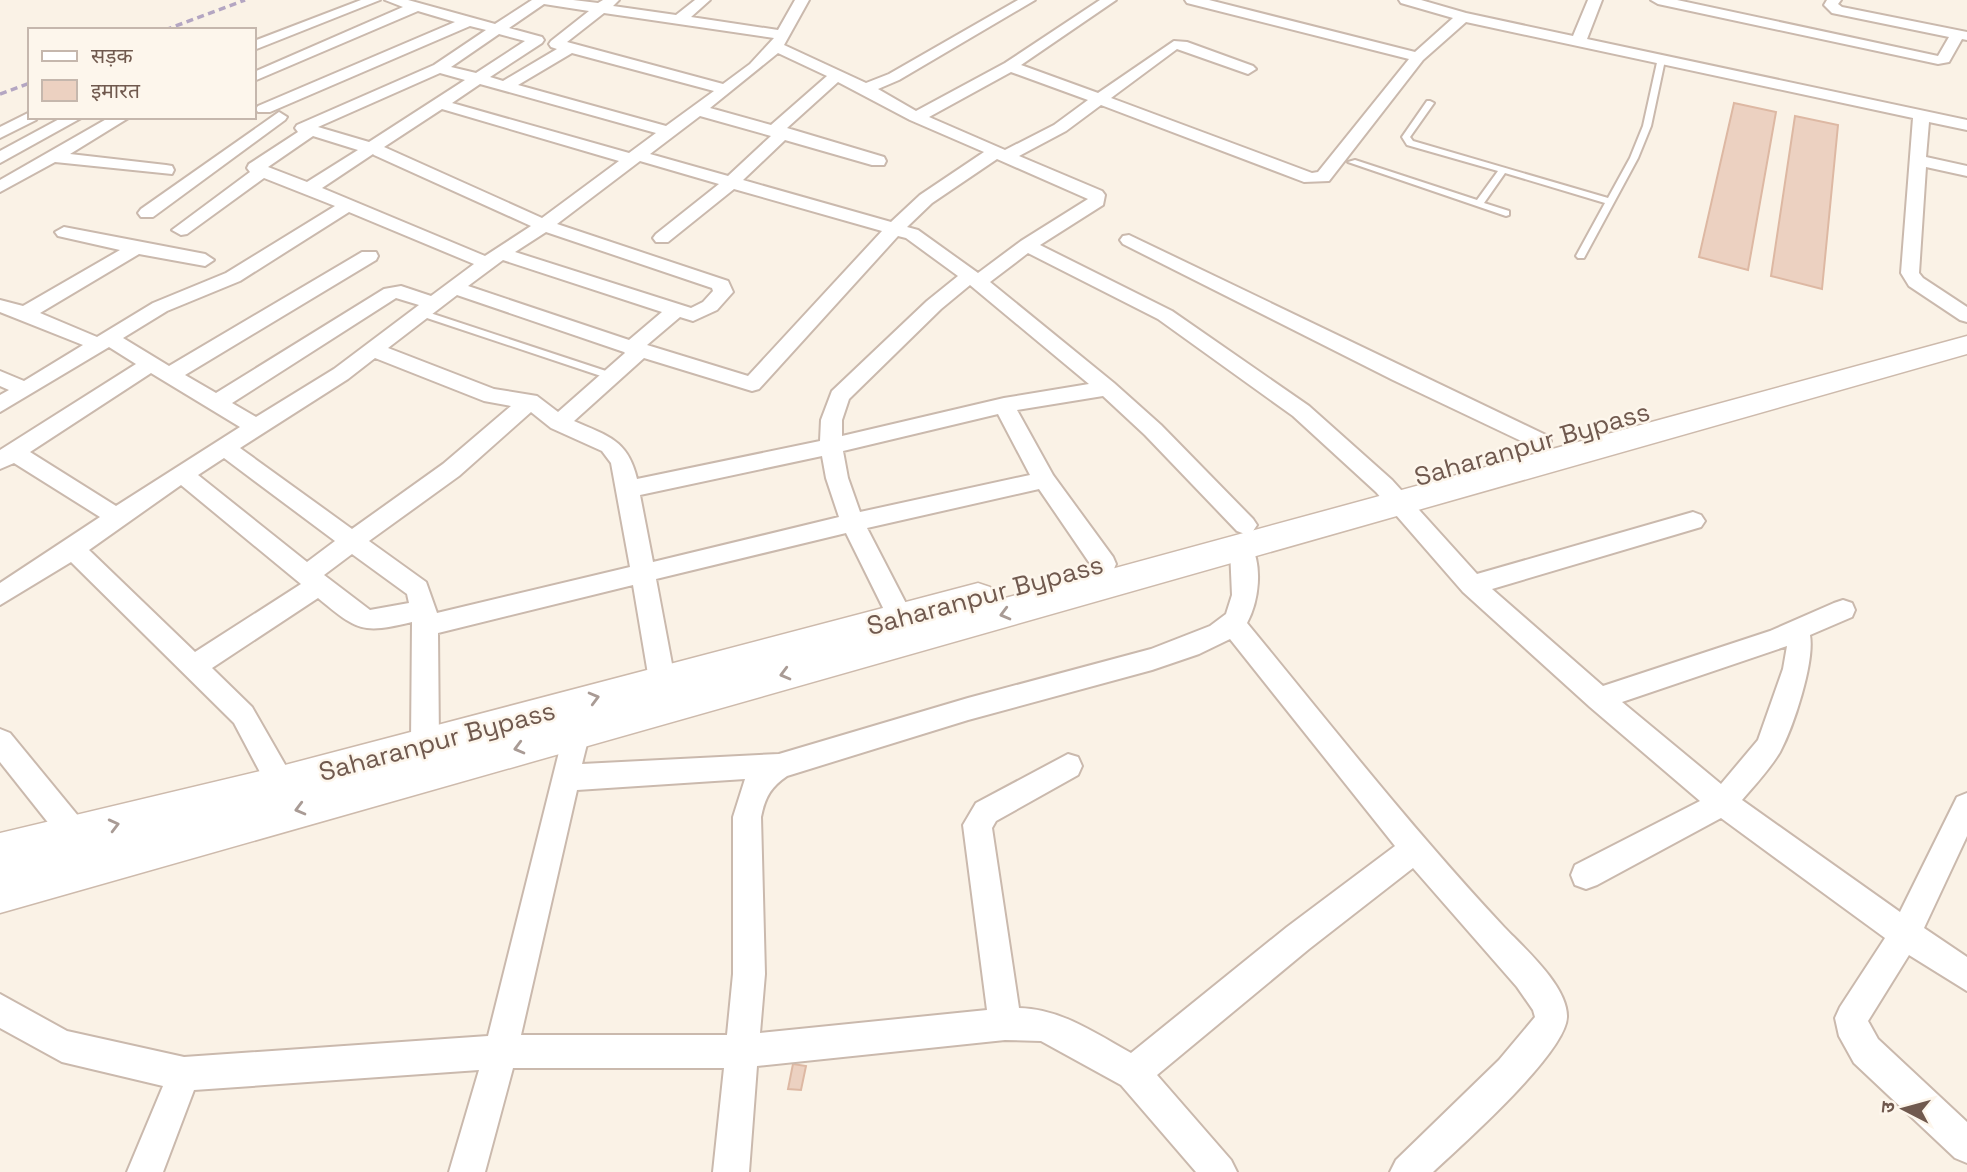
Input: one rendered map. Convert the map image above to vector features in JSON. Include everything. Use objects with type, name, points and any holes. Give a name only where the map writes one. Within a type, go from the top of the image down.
[{"type":"main road","name":"Saharanpur Bypass","points":[[1391,496],[1540,441],[1967,324]]},
{"type":"main road","points":[[0,892],[576,732],[1243,537],[1967,345]]},
{"type":"main road","name":"Saharanpur Bypass","points":[[0,853],[281,784],[425,743],[1104,564],[1243,537]]},
{"type":"street","points":[[256,45],[373,0]]},
{"type":"street","points":[[392,0],[416,8],[452,11],[469,21],[496,29],[725,89]]},
{"type":"street","points":[[266,110],[305,130],[371,148],[544,225],[721,285],[723,288],[720,298],[699,314],[676,310],[494,258],[347,206],[255,169],[305,130],[439,68],[542,0],[606,4],[779,41],[916,117],[1096,195],[1097,198],[934,304],[839,396],[833,408],[830,445],[851,523],[900,617]]},
{"type":"street","points":[[679,20],[703,0]]},
{"type":"street","points":[[0,596],[73,550],[117,517],[223,447],[341,374],[494,258],[544,225],[755,68],[779,41],[795,17],[802,0]]},
{"type":"street","points":[[866,89],[894,77],[1028,0]]},
{"type":"street","points":[[916,117],[1010,66],[1109,0]]},
{"type":"street","points":[[1192,0],[1418,57]]},
{"type":"street","points":[[1406,0],[1463,17],[1578,43],[1967,125]]},
{"type":"street","points":[[1578,43],[1595,0]]},
{"type":"street","points":[[1658,0],[1938,60],[1944,59],[1963,35],[1837,10],[1831,5],[1834,0]]},
{"type":"street","points":[[506,86],[562,46],[606,4]]},
{"type":"street","points":[[256,76],[416,8]]},
{"type":"street","points":[[1010,66],[1316,178],[1322,177],[1418,57],[1463,17]]},
{"type":"street","points":[[266,110],[469,21]]},
{"type":"street","points":[[309,189],[537,40]]},
{"type":"street","points":[[454,288],[636,349],[752,384],[895,228],[926,199],[999,155],[1059,128],[1176,44],[1248,69]]},
{"type":"street","points":[[394,54],[669,132]]},
{"type":"street","points":[[662,238],[732,182],[779,131],[837,75]]},
{"type":"street","points":[[440,104],[732,182],[912,234],[974,279],[1107,388],[1153,430],[1243,537],[1245,592],[1233,624],[1199,643],[1130,667],[967,710],[779,766],[567,778]]},
{"type":"street","points":[[698,110],[878,161]]},
{"type":"street","points":[[1921,115],[1910,273],[1916,282],[1967,316]]},
{"type":"street","points":[[0,134],[28,118]]},
{"type":"street","points":[[0,158],[71,119]]},
{"type":"street","points":[[0,187],[119,119]]},
{"type":"street","points":[[146,213],[256,119]]},
{"type":"street","points":[[52,158],[166,170]]},
{"type":"street","points":[[1916,160],[1967,171]]},
{"type":"street","points":[[181,230],[261,172]]},
{"type":"street","points":[[0,405],[172,300],[194,296],[244,272],[347,206]]},
{"type":"street","points":[[64,232],[205,260]]},
{"type":"street","points":[[1129,240],[1400,375],[1540,441]]},
{"type":"street","points":[[1027,245],[1165,315],[1301,411],[1391,496],[1472,585],[1599,699],[1723,803],[1905,934],[1967,975]]},
{"type":"street","points":[[24,313],[136,248]]},
{"type":"street","points":[[169,375],[369,257]]},
{"type":"street","points":[[216,403],[391,293],[401,292],[428,308]]},
{"type":"street","points":[[0,306],[103,341],[150,364],[256,427]]},
{"type":"street","points":[[559,423],[611,376],[676,310]]},
{"type":"street","points":[[373,350],[491,396],[530,401],[559,423],[610,446],[622,461],[662,680]]},
{"type":"street","points":[[117,517],[7,456],[150,364]]},
{"type":"street","points":[[0,378],[26,389]]},
{"type":"street","points":[[628,489],[1004,405],[1107,388]]},
{"type":"street","points":[[193,667],[313,580],[355,541],[451,470],[530,401]]},
{"type":"street","points":[[1004,405],[1044,480],[1104,564]]},
{"type":"street","points":[[223,447],[355,541],[416,589],[424,618],[425,743]]},
{"type":"street","points":[[182,474],[367,620],[424,618],[642,574],[1044,480]]},
{"type":"street","points":[[1472,585],[1693,521]]},
{"type":"street","points":[[73,550],[243,715],[281,784]]},
{"type":"street","points":[[1599,699],[1797,631],[1843,610]]},
{"type":"street","points":[[1233,624],[1415,849],[1524,972],[1549,1005],[1550,1023],[1503,1081],[1408,1172]]},
{"type":"street","points":[[1586,875],[1723,803],[1769,746],[1796,670],[1800,650],[1797,631]]},
{"type":"street","points":[[467,1172],[501,1052],[576,732]]},
{"type":"street","points":[[0,741],[99,864]]},
{"type":"street","points":[[731,1172],[749,974],[747,817],[751,792],[762,777],[779,766]]},
{"type":"street","points":[[1005,1024],[977,825],[986,812],[1068,766]]},
{"type":"street","points":[[1966,811],[1905,934],[1851,1018],[1852,1027],[1866,1051],[1967,1146]]},
{"type":"street","points":[[1133,1073],[1298,938],[1415,849]]},
{"type":"street","points":[[0,1010],[62,1046],[184,1074],[501,1052],[742,1051],[1005,1024],[1042,1025],[1076,1040],[1133,1073],[1219,1172]]},
{"type":"street","points":[[145,1172],[184,1074]]},
{"type":"lane","points":[[1581,256],[1634,158],[1647,126],[1661,60]]},
{"type":"lane","points":[[1430,103],[1406,139],[1415,145],[1609,201]]},
{"type":"lane","points":[[1352,162],[1506,213]]},
{"type":"lane","points":[[1479,204],[1503,171]]},
{"type":"lane","points":[[428,308],[611,376]]},
{"type":"building","points":[[1734,103],[1776,112],[1748,270],[1699,257]]},
{"type":"building","points":[[1795,116],[1838,125],[1822,289],[1771,276]]},
{"type":"building","points":[[793,1064],[806,1066],[801,1090],[788,1089]]},
{"type":"railway","points":[[170,28],[245,0]]},
{"type":"railway","points":[[0,94],[28,84]]}]
